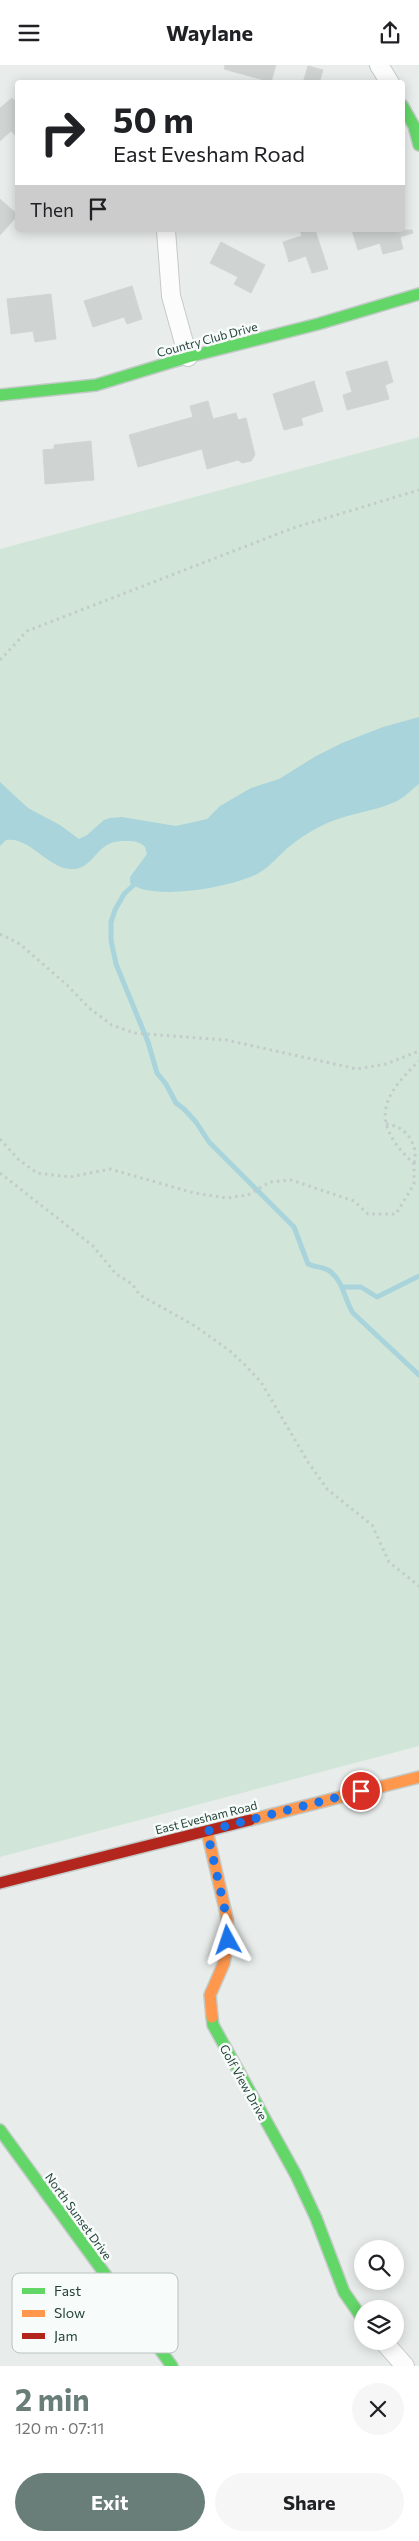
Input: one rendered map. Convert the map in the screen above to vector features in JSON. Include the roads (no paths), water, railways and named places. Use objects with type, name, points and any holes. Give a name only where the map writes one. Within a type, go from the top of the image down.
[{"type":"street","points":[[379,65],[388,80]]},
{"type":"street","points":[[405,110],[414,126],[419,145]]},
{"type":"street","points":[[166,232],[171,296],[188,357]]},
{"type":"street","name":"Country Club Drive","points":[[0,395],[96,385],[188,357],[318,324],[419,294]]},
{"type":"street","name":"East Evesham Road","points":[[0,1883],[419,1777]]},
{"type":"street","name":"Golf View Drive","points":[[207,1831],[227,1919],[228,1940],[224,1963],[210,1995],[213,2025],[296,2175],[316,2218],[344,2292],[354,2306]]},
{"type":"street","name":"North Sunset Drive","points":[[0,2131],[104,2273]]},
{"type":"street","points":[[391,2350],[404,2366]]},
{"type":"street","name":"North Sunset Drive","points":[[162,2353],[172,2366]]},
{"type":"water","points":[[419,717],[419,784],[395,802],[337,819],[319,827],[293,844],[262,871],[231,883],[174,892],[141,889],[130,883],[130,877],[147,854],[145,847],[135,842],[118,841],[109,844],[81,868],[75,869],[56,865],[24,843],[15,840],[6,840],[0,846],[0,782],[28,808],[60,825],[79,839],[87,835],[104,820],[110,818],[122,817],[176,826],[207,819],[220,806],[251,788],[279,779],[316,756],[342,743],[383,727]]},
{"type":"waterway","points":[[138,881],[124,894],[115,910],[111,922],[111,940],[116,964],[148,1042],[157,1073],[166,1084],[176,1103],[196,1122],[209,1142],[294,1227],[308,1264],[331,1272],[339,1281],[353,1313],[419,1375]]},
{"type":"waterway","points":[[343,1287],[361,1287],[377,1297],[419,1276]]}]
